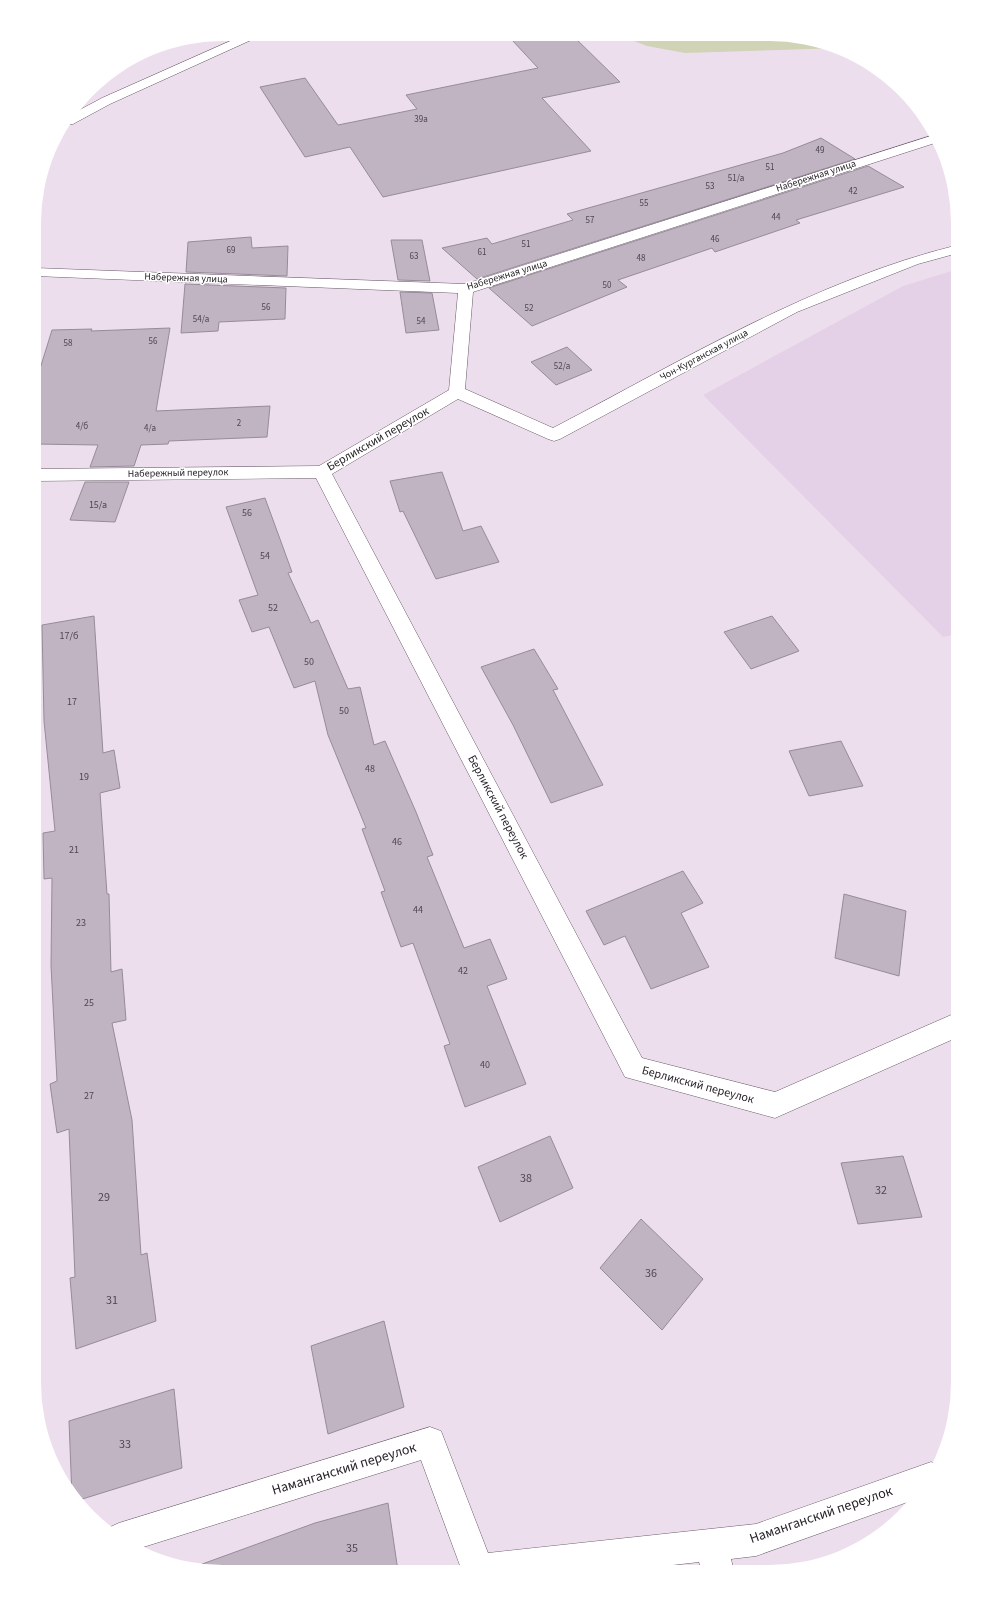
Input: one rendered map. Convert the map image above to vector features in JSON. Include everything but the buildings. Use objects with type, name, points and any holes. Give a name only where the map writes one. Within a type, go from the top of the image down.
[{"type":"street","points":[[75,117],[106,101],[240,41]]},
{"type":"street","name":"Набережная улица","points":[[41,272],[466,289],[931,140]]},
{"type":"street","name":"Чон-Курганская улица","points":[[457,392],[554,435],[792,309],[913,261],[951,251]]},
{"type":"street","points":[[457,392],[466,289]]},
{"type":"street","name":"Берликский переулок","points":[[457,392],[322,472],[634,1068],[775,1105],[951,1027]]},
{"type":"street","name":"Набережный переулок","points":[[41,477],[322,472]]},
{"type":"street","name":"Наманганский переулок","points":[[126,1537],[430,1442],[476,1565]]},
{"type":"street","name":"Наманганский переулок","points":[[576,1565],[714,1558],[756,1540],[922,1481]]},
{"type":"shaded area","points":[[951,271],[951,635],[943,637],[703,395],[903,286]]},
{"type":"green space","points":[[634,41],[781,41],[805,44],[821,49],[685,53],[647,46]]}]
